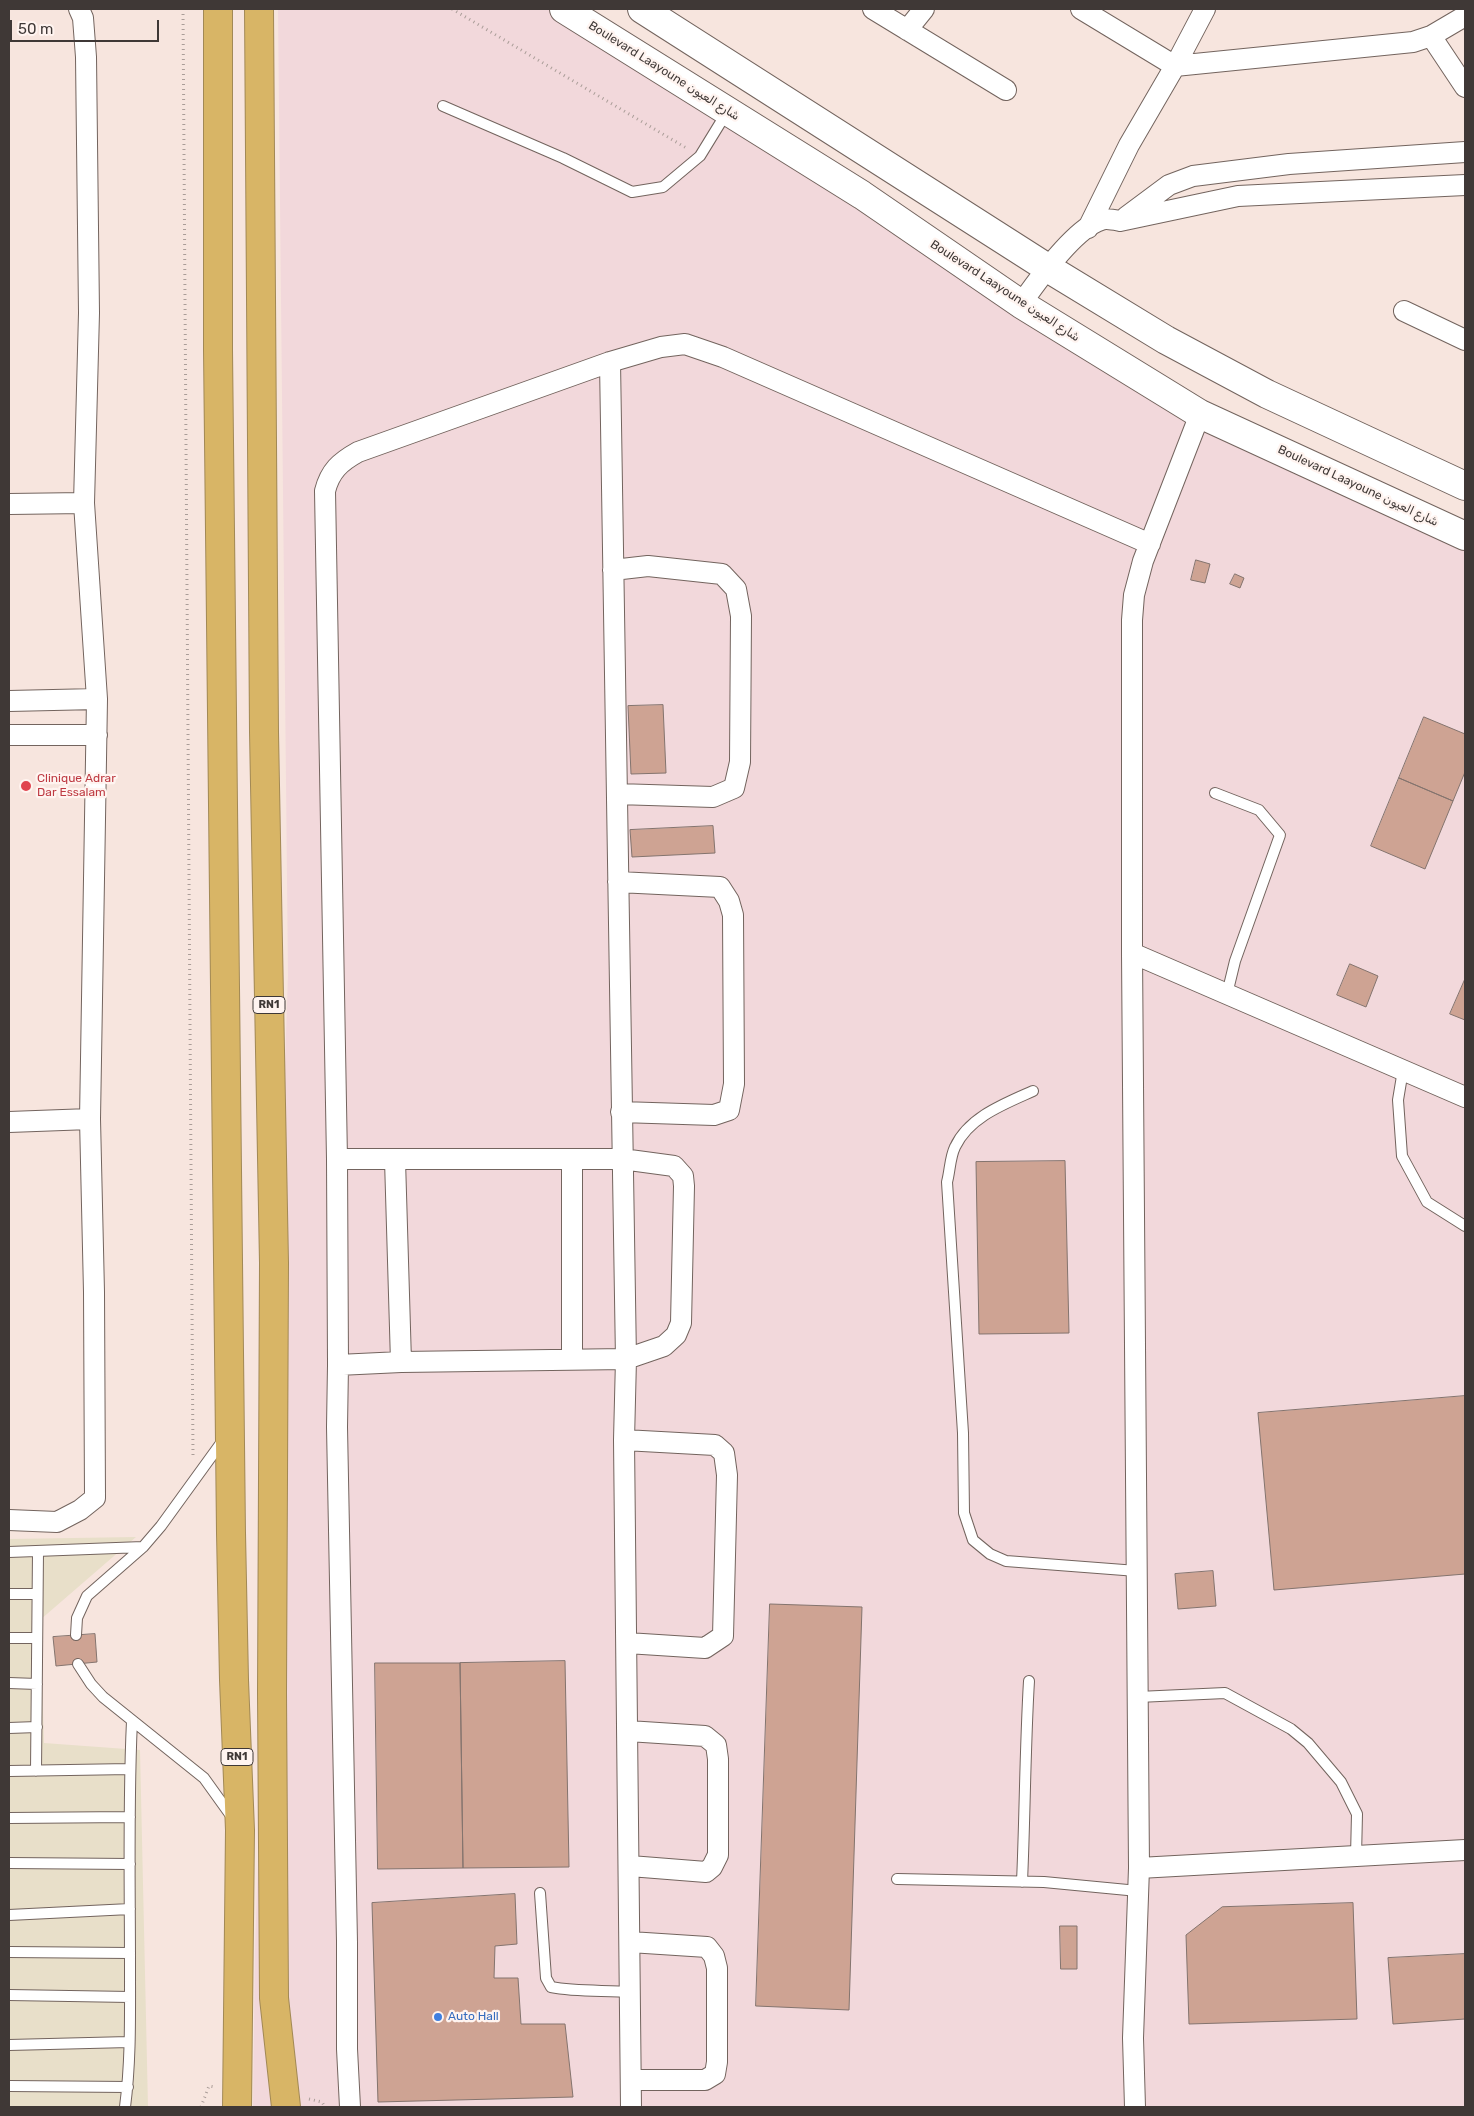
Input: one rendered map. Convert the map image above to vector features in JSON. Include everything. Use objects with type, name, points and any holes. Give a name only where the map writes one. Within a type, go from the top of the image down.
[{"type":"highway","name":"RN1","points":[[258,9],[264,722],[274,1263],[272,1692],[274,1998],[286,2107]]},
{"type":"highway","name":"RN1","points":[[218,10],[218,350],[234,1680],[240,1830],[237,2107]]},
{"type":"highway","points":[[274,1998],[305,2107]]},
{"type":"street","points":[[9,1520],[58,1522],[80,1510],[95,1498],[94,1301],[90,1119],[97,699],[84,504],[89,314],[86,57],[84,18],[79,9]]},
{"type":"street","name":"Boulevard Laayoune شارع العيون","points":[[564,9],[862,195],[1021,304],[1200,414],[1465,536]]},
{"type":"street","points":[[642,9],[1046,267],[1166,340],[1230,375],[1465,486]]},
{"type":"street","points":[[872,9],[1006,90]]},
{"type":"street","points":[[907,30],[924,9]]},
{"type":"street","points":[[1082,9],[1175,66],[1413,42],[1431,36],[1465,16]]},
{"type":"street","points":[[1088,228],[1129,145],[1175,66],[1204,9]]},
{"type":"street","points":[[1431,36],[1465,87]]},
{"type":"street","points":[[1120,221],[1169,185],[1192,176],[1289,164],[1465,152]]},
{"type":"street","points":[[1021,304],[1046,267],[1088,228],[1102,220],[1120,221],[1238,196],[1465,185]]},
{"type":"street","points":[[1404,311],[1465,340]]},
{"type":"street","points":[[350,2107],[347,2049],[347,1942],[337,1437],[338,1159],[325,491],[329,477],[345,459],[358,452],[610,362],[674,344],[685,344],[723,357],[1150,544]]},
{"type":"street","points":[[610,362],[626,1359],[624,1440],[630,1866],[631,2107]]},
{"type":"street","points":[[1135,2107],[1133,2038],[1139,1868],[1132,953],[1132,620],[1137,580],[1200,414]]},
{"type":"street","points":[[9,504],[84,504]]},
{"type":"street","points":[[613,570],[648,566],[722,574],[736,589],[741,616],[740,762],[734,788],[713,797],[617,794]]},
{"type":"street","points":[[9,701],[97,699]]},
{"type":"street","points":[[9,735],[97,735]]},
{"type":"street","points":[[618,882],[720,887],[729,901],[733,915],[734,1084],[729,1110],[714,1115],[621,1112]]},
{"type":"street","points":[[1132,953],[1465,1097]]},
{"type":"street","points":[[9,1122],[90,1119]]},
{"type":"street","points":[[338,1159],[622,1159],[674,1166],[683,1176],[684,1186],[681,1323],[676,1335],[664,1346],[626,1359],[572,1358],[338,1365]]},
{"type":"street","points":[[395,1160],[401,1362]]},
{"type":"street","points":[[572,1160],[572,1358]]},
{"type":"street","points":[[624,1440],[715,1445],[724,1453],[726,1475],[723,1636],[705,1648],[627,1643]]},
{"type":"street","points":[[628,1731],[705,1736],[716,1745],[718,1760],[718,1855],[712,1867],[706,1872],[630,1866]]},
{"type":"street","points":[[1139,1868],[1465,1850]]},
{"type":"street","points":[[630,1942],[707,1946],[714,1956],[717,1978],[717,2062],[715,2074],[705,2080],[631,2080]]},
{"type":"lane","points":[[443,106],[563,158],[632,192],[663,188],[700,156],[727,111]]},
{"type":"lane","points":[[1215,793],[1259,810],[1280,835],[1235,961],[1227,994]]},
{"type":"lane","points":[[1403,1070],[1398,1100],[1402,1156],[1427,1202],[1465,1226]]},
{"type":"lane","points":[[1033,1091],[996,1108],[965,1129],[954,1149],[948,1182],[963,1433],[964,1513],[973,1540],[990,1554],[1006,1561],[1137,1571]]},
{"type":"lane","points":[[76,1635],[77,1618],[88,1596],[143,1547],[193,1484],[231,1428]]},
{"type":"lane","points":[[9,1552],[143,1547]]},
{"type":"lane","points":[[36,1771],[38,1552]]},
{"type":"lane","points":[[9,1594],[37,1594]]},
{"type":"lane","points":[[9,1638],[37,1638]]},
{"type":"lane","points":[[78,1664],[91,1684],[103,1697],[204,1778],[213,1788],[240,1830]]},
{"type":"lane","points":[[1022,1882],[1025,1816],[1024,1763],[1030,1681]]},
{"type":"lane","points":[[9,1684],[37,1684]]},
{"type":"lane","points":[[1138,1697],[1225,1693],[1291,1729],[1308,1743],[1341,1782],[1357,1814],[1356,1856]]},
{"type":"lane","points":[[125,2107],[128,2087],[130,1997],[130,1769],[132,1721]]},
{"type":"lane","points":[[9,1728],[36,1727]]},
{"type":"lane","points":[[9,1772],[130,1769]]},
{"type":"lane","points":[[9,1818],[130,1817]]},
{"type":"lane","points":[[9,1863],[130,1864]]},
{"type":"lane","points":[[897,1879],[1022,1882],[1138,1891]]},
{"type":"lane","points":[[540,1893],[546,1978],[551,1986],[566,1990],[631,1992]]},
{"type":"lane","points":[[9,1915],[130,1909]]},
{"type":"lane","points":[[9,1952],[130,1953]]},
{"type":"lane","points":[[9,1995],[130,1997]]},
{"type":"lane","points":[[9,2045],[129,2042]]},
{"type":"lane","points":[[9,2086],[128,2087]]},
{"type":"path","points":[[183,9],[193,1484]]},
{"type":"path","points":[[452,9],[700,156]]},
{"type":"shaded area","points":[[278,9],[561,9],[1213,420],[1465,530],[1465,2107],[253,2107],[255,1949],[288,975]]},
{"type":"shaded area","points":[[136,1537],[40,1620],[44,1743],[140,1750],[148,2107],[9,2107],[9,1539]]},
{"type":"building","points":[[1196,560],[1210,564],[1205,583],[1191,580]]},
{"type":"building","points":[[1235,574],[1244,578],[1240,588],[1230,584]]},
{"type":"building","points":[[663,705],[666,773],[631,774],[628,706]]},
{"type":"building","points":[[1424,717],[1465,734],[1465,772],[1453,801],[1399,778]]},
{"type":"building","points":[[1399,778],[1453,801],[1425,869],[1371,846]]},
{"type":"building","points":[[713,826],[715,853],[632,857],[630,830]]},
{"type":"building","points":[[1350,964],[1378,976],[1366,1007],[1337,995]]},
{"type":"building","points":[[1465,979],[1465,1020],[1450,1014]]},
{"type":"building","points":[[1065,1161],[1069,1333],[979,1334],[976,1162]]},
{"type":"building","points":[[1465,1396],[1465,1574],[1274,1590],[1258,1413]]},
{"type":"building","points":[[1213,1571],[1216,1606],[1178,1609],[1175,1574]]},
{"type":"building","points":[[770,1604],[862,1607],[849,2010],[756,2006]]},
{"type":"building","points":[[95,1634],[97,1662],[56,1666],[53,1637]]},
{"type":"building","points":[[565,1661],[569,1867],[463,1868],[460,1663]]},
{"type":"building","points":[[375,1663],[460,1663],[463,1868],[378,1869]]},
{"type":"building","points":[[515,1894],[517,1944],[495,1946],[494,1978],[518,1978],[521,2024],[565,2024],[573,2097],[378,2102],[372,1903]]},
{"type":"building","points":[[1353,1903],[1357,2019],[1189,2024],[1186,1935],[1222,1907]]},
{"type":"building","points":[[1060,1926],[1077,1926],[1077,1969],[1061,1969]]},
{"type":"building","points":[[1465,1954],[1465,2019],[1393,2024],[1388,1958]]},
{"type":"place","name":"Clinique Adrar Dar Essalam","points":[[26,786]]},
{"type":"place","name":"Auto Hall","points":[[438,2017]]}]
